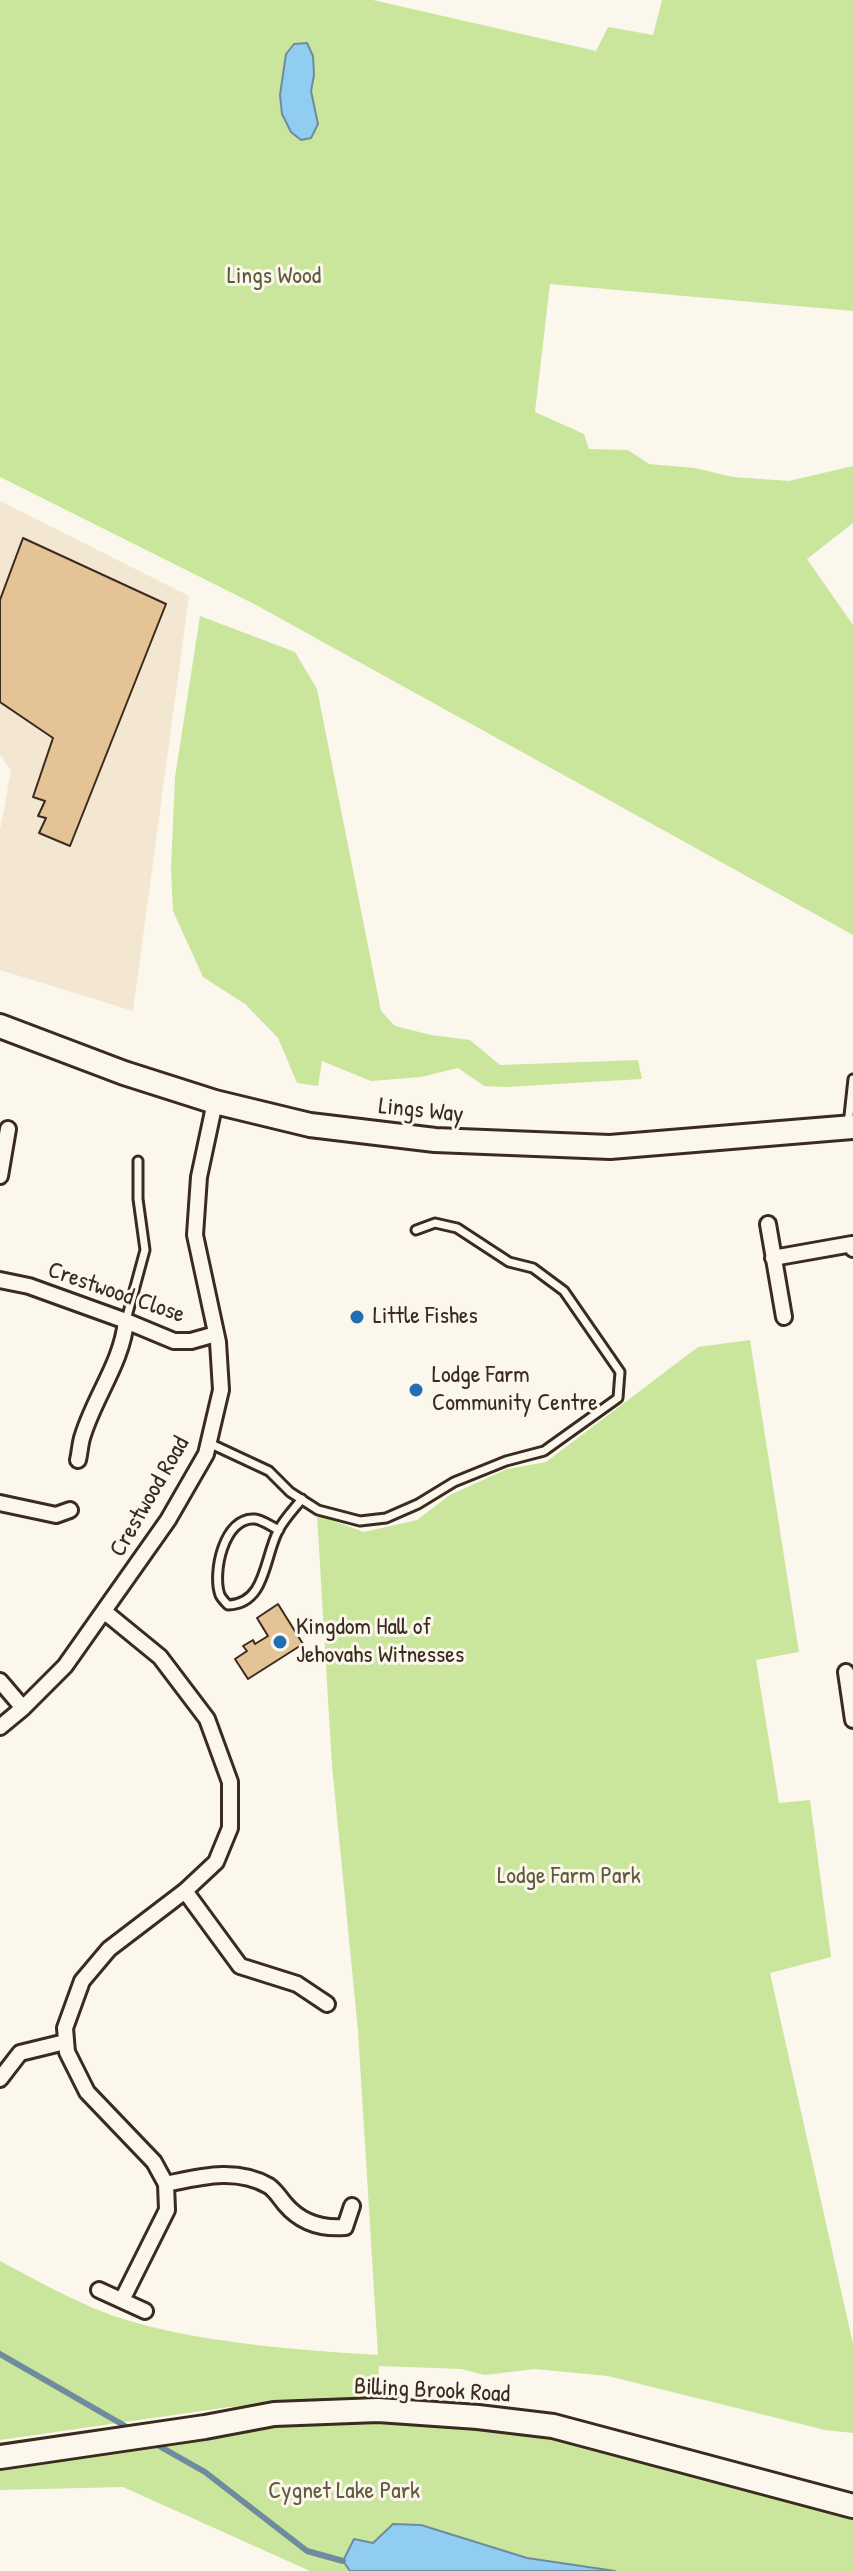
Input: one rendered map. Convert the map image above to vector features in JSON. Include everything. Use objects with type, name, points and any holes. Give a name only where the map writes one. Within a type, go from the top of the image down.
[{"type":"street","name":"Lings Way","points":[[0,1026],[124,1073],[215,1102],[310,1125],[435,1140],[610,1147],[850,1127]]},
{"type":"street","name":"Crestwood Road","points":[[0,1727],[65,1666],[168,1520],[206,1454],[221,1390],[216,1334],[195,1235],[199,1177],[215,1102]]},
{"type":"street","points":[[0,1176],[5,1136]]},
{"type":"street","points":[[768,1224],[784,1317]]},
{"type":"street","points":[[773,1258],[853,1246]]},
{"type":"street","name":"Crestwood Close","points":[[0,1280],[29,1286],[174,1341],[191,1341],[216,1334]]},
{"type":"street","points":[[78,1460],[83,1435],[125,1333],[126,1321]]},
{"type":"street","points":[[0,1503],[56,1515],[70,1510]]},
{"type":"street","points":[[105,1612],[160,1657],[207,1719],[230,1782],[230,1828],[216,1862],[185,1891],[109,1949],[82,1981],[65,2028],[67,2052],[87,2092],[154,2162],[166,2184],[167,2210],[122,2300]]},
{"type":"street","points":[[846,1672],[853,1720]]},
{"type":"street","points":[[0,1681],[23,1708]]},
{"type":"street","points":[[185,1891],[240,1966],[297,1984],[327,2004]]},
{"type":"street","points":[[0,2079],[20,2053],[65,2042]]},
{"type":"street","points":[[166,2184],[216,2174],[241,2176],[271,2187],[294,2214],[323,2229],[345,2227],[352,2206]]},
{"type":"street","points":[[99,2290],[145,2311]]},
{"type":"street","name":"Billing Brook Road","points":[[0,2457],[274,2414],[378,2410],[553,2426],[853,2506]]},
{"type":"lane","points":[[850,1127],[853,1079]]},
{"type":"lane","points":[[126,1321],[145,1250],[138,1199],[138,1161]]},
{"type":"lane","points":[[209,1443],[269,1471],[290,1492],[318,1510],[350,1520],[386,1518],[418,1504],[454,1482],[506,1461],[544,1451],[618,1398],[620,1372],[564,1291],[533,1268],[509,1262],[457,1228],[435,1223],[416,1230]]},
{"type":"lane","points":[[279,1530],[256,1519],[230,1531],[221,1550],[219,1571],[220,1595],[228,1605],[240,1605],[256,1593],[279,1530],[302,1499]]},
{"type":"shaded area","points":[[0,501],[189,596],[133,1011],[0,970],[0,830],[11,771],[0,754]]},
{"type":"green space","name":"Lings Wood","points":[[0,0],[373,0],[596,51],[608,27],[653,35],[662,0],[853,0],[853,311],[550,284],[535,412],[584,434],[589,449],[628,450],[649,464],[695,468],[733,477],[789,481],[853,466],[853,523],[807,559],[853,625],[853,935],[256,605],[0,477]]},
{"type":"green space","points":[[200,616],[295,652],[317,689],[381,1011],[395,1026],[470,1040],[500,1065],[638,1060],[642,1079],[484,1086],[458,1068],[421,1077],[371,1081],[322,1061],[318,1086],[297,1083],[278,1038],[245,1004],[203,977],[173,911],[171,869],[175,777]]},
{"type":"green space","name":"Lodge Farm Park","points":[[750,1340],[799,1652],[756,1660],[779,1803],[810,1800],[831,1957],[770,1973],[853,2344],[853,2433],[825,2430],[608,2376],[535,2369],[485,2375],[461,2369],[379,2366],[378,2401],[229,2407],[0,2440],[0,2261],[83,2303],[141,2324],[243,2343],[378,2355],[358,2031],[332,1766],[317,1515],[364,1532],[417,1520],[450,1495],[507,1469],[546,1462],[698,1347]]},
{"type":"green space","name":"Cygnet Lake Park","points":[[478,2417],[853,2506],[853,2571],[310,2571],[123,2487],[0,2490],[0,2457],[205,2427]]},
{"type":"water","points":[[307,43],[313,56],[311,91],[318,124],[311,138],[301,140],[291,132],[282,114],[280,95],[286,54],[294,44]]},
{"type":"water","points":[[393,2524],[421,2525],[527,2558],[615,2571],[350,2571],[343,2561],[354,2539],[373,2543]]},
{"type":"building","points":[[23,538],[166,604],[70,846],[39,833],[46,818],[38,816],[45,801],[33,797],[53,738],[0,702],[0,600]]},
{"type":"building","name":"Kingdom Hall of Jehovahs Witnesses","points":[[278,1604],[303,1644],[248,1679],[235,1659],[247,1651],[243,1646],[253,1640],[255,1644],[268,1636],[257,1618]]},
{"type":"waterway","points":[[0,2354],[132,2430]]},
{"type":"waterway","points":[[152,2442],[205,2472],[307,2551],[343,2561]]},
{"type":"place","name":"Little Fishes","points":[[357,1317]]},
{"type":"place","name":"Lodge Farm Community Centre","points":[[416,1390]]},
{"type":"place","name":"Kingdom Hall of Jehovahs Witnesses","points":[[280,1642]]}]
